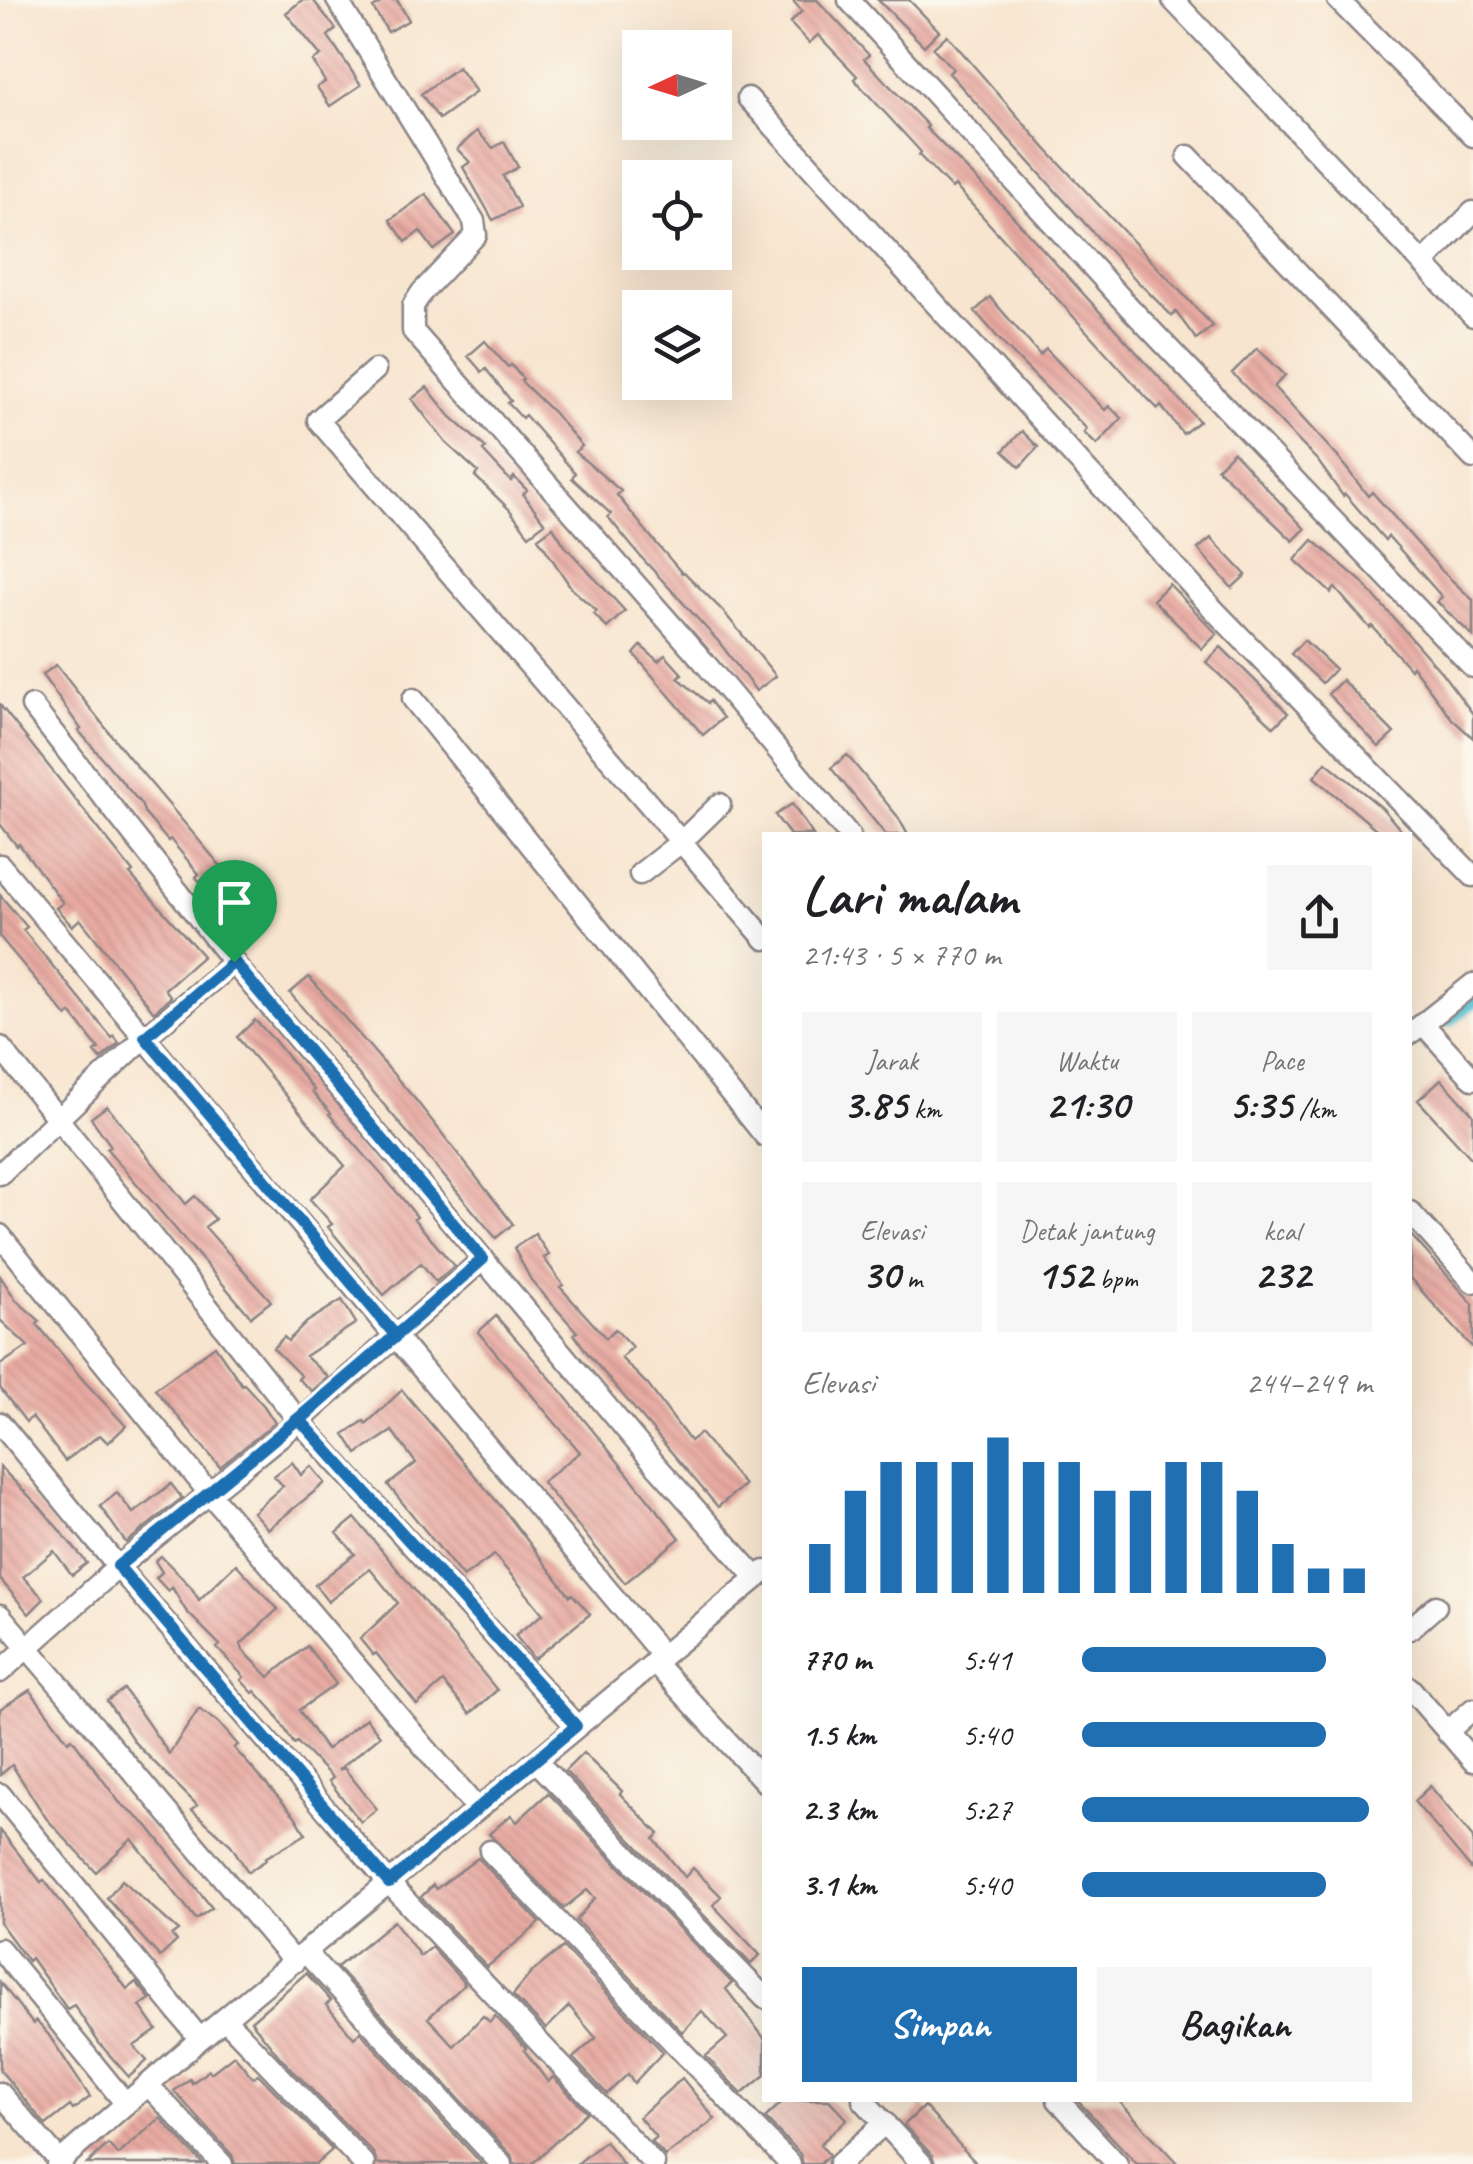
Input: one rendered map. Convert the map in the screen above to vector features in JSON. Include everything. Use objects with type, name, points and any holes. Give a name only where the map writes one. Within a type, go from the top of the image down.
[{"type":"street","points":[[337,0],[474,220],[476,235],[413,306],[412,331],[704,662],[846,832]]},
{"type":"street","points":[[849,0],[1130,308],[1473,667]]},
{"type":"street","points":[[1173,0],[1473,316]]},
{"type":"street","points":[[1338,0],[1473,136]]},
{"type":"street","points":[[748,98],[1214,610],[1473,876]]},
{"type":"street","points":[[1188,156],[1473,458]]},
{"type":"street","points":[[1424,262],[1473,212]]},
{"type":"street","points":[[375,370],[318,420],[762,936]]},
{"type":"street","points":[[413,699],[762,1132]]},
{"type":"street","points":[[0,2093],[59,2163],[225,2018],[761,1574],[655,1464],[234,962],[32,706]]},
{"type":"street","points":[[640,874],[720,804]]},
{"type":"street","points":[[0,865],[396,1336],[658,1659],[762,1779]]},
{"type":"street","points":[[0,1174],[145,1037],[234,962]]},
{"type":"street","points":[[1473,984],[1416,1029],[1473,1079]]},
{"type":"street","points":[[0,1047],[300,1420],[576,1726]]},
{"type":"street","points":[[1412,1214],[1473,1282]]},
{"type":"street","points":[[0,1235],[210,1494],[477,1809]]},
{"type":"street","points":[[0,1672],[118,1566],[300,1420],[483,1259]]},
{"type":"street","points":[[0,1423],[389,1883],[654,2164]]},
{"type":"street","points":[[1412,1627],[1436,1606]]},
{"type":"street","points":[[0,1615],[300,1958],[501,2164]]},
{"type":"street","points":[[1412,1690],[1473,1762]]},
{"type":"street","points":[[1448,1732],[1473,1710]]},
{"type":"street","points":[[537,1762],[762,1995]]},
{"type":"street","points":[[0,1794],[200,2039]]},
{"type":"street","points":[[490,1852],[790,2164]]},
{"type":"street","points":[[0,1948],[126,2104]]},
{"type":"street","points":[[225,2018],[364,2164]]},
{"type":"street","points":[[148,2085],[222,2164]]},
{"type":"street","points":[[865,2102],[922,2164]]},
{"type":"street","points":[[1060,2102],[1117,2164]]},
{"type":"street","points":[[839,2164],[885,2122]]},
{"type":"building","points":[[302,0],[313,0],[336,29],[328,36],[361,85],[330,106],[317,87],[325,82],[313,61],[321,56],[286,13]]},
{"type":"building","points":[[386,0],[397,0],[409,20],[388,32],[373,8]]},
{"type":"building","points":[[792,0],[817,0],[869,55],[864,59],[926,128],[1009,212],[1199,421],[1183,434],[1161,406],[1158,409],[1148,399],[955,186],[952,189],[919,155],[921,152],[818,35],[809,43],[790,23],[802,11]]},
{"type":"building","points":[[878,0],[909,0],[939,31],[924,46]]},
{"type":"building","points":[[947,35],[1046,149],[1213,326],[1196,339],[1176,312],[1172,316],[1136,280],[949,73],[953,69],[933,48]]},
{"type":"building","points":[[458,67],[476,92],[439,119],[421,94]]},
{"type":"building","points":[[477,131],[493,148],[504,142],[518,167],[503,176],[519,207],[493,220],[463,167],[470,162],[457,149]]},
{"type":"building","points":[[426,194],[455,235],[434,250],[420,231],[406,242],[390,220]]},
{"type":"building","points":[[990,297],[1040,355],[1046,349],[1105,410],[1109,406],[1122,418],[1097,445],[1084,433],[1087,429],[975,311]]},
{"type":"building","points":[[485,341],[582,446],[575,452],[621,491],[617,495],[656,543],[722,610],[776,676],[756,691],[719,642],[608,517],[611,514],[572,478],[575,473],[525,415],[522,418],[508,403],[511,401],[486,369],[482,372],[468,356]]},
{"type":"building","points":[[1257,348],[1285,375],[1274,387],[1368,496],[1372,492],[1473,600],[1473,636],[1437,602],[1442,597],[1388,536],[1385,540],[1343,496],[1318,461],[1232,373]]},
{"type":"building","points":[[427,387],[450,416],[486,448],[483,451],[511,481],[514,477],[527,490],[523,494],[545,523],[529,535],[475,476],[478,472],[446,443],[412,399]]},
{"type":"building","points":[[1022,431],[1038,447],[1020,467],[1003,451]]},
{"type":"building","points":[[1233,452],[1305,529],[1293,541],[1217,468]]},
{"type":"building","points":[[553,527],[565,546],[625,611],[607,628],[594,614],[597,611],[572,589],[538,538]]},
{"type":"building","points":[[1211,538],[1246,575],[1232,588],[1198,549]]},
{"type":"building","points":[[1313,540],[1361,581],[1442,673],[1473,714],[1473,738],[1452,719],[1412,666],[1410,669],[1335,588],[1331,593],[1295,560]]},
{"type":"building","points":[[1169,584],[1217,634],[1202,649],[1153,600]]},
{"type":"building","points":[[1304,640],[1335,669],[1322,683],[1291,654]]},
{"type":"building","points":[[641,646],[658,661],[665,655],[682,674],[678,678],[710,701],[723,718],[703,735],[634,654]]},
{"type":"building","points":[[1221,647],[1288,713],[1274,727],[1206,662]]},
{"type":"building","points":[[56,665],[256,908],[235,924],[196,877],[199,874],[79,731],[42,675]]},
{"type":"building","points":[[1342,680],[1394,733],[1379,747],[1328,694]]},
{"type":"building","points":[[0,705],[133,872],[130,874],[203,956],[165,989],[171,997],[154,1012],[80,919],[72,926],[56,908],[63,903],[0,824]]},
{"type":"building","points":[[847,755],[906,832],[884,832],[831,768]]},
{"type":"building","points":[[1326,762],[1382,808],[1402,832],[1379,832],[1314,777]]},
{"type":"building","points":[[792,804],[811,832],[788,832],[775,815]]},
{"type":"building","points":[[0,895],[27,927],[23,930],[119,1043],[101,1059],[95,1052],[99,1049],[71,1013],[67,1017],[0,937]]},
{"type":"building","points":[[309,977],[415,1099],[513,1224],[496,1238],[290,993]]},
{"type":"building","points":[[255,1020],[454,1266],[436,1282],[421,1263],[384,1295],[328,1227],[332,1224],[310,1199],[345,1166],[237,1037]]},
{"type":"building","points":[[1441,1079],[1473,1114],[1473,1160],[1418,1100]]},
{"type":"building","points":[[107,1106],[186,1204],[195,1196],[215,1219],[205,1227],[271,1301],[251,1317],[107,1149],[111,1146],[91,1118]]},
{"type":"building","points":[[535,1234],[549,1255],[544,1258],[563,1285],[560,1287],[606,1338],[615,1329],[632,1347],[621,1358],[648,1385],[690,1441],[700,1433],[744,1485],[718,1507],[588,1354],[574,1334],[577,1332],[531,1280],[514,1248]]},
{"type":"building","points":[[1412,1236],[1473,1304],[1473,1348],[1412,1280]]},
{"type":"building","points":[[0,1276],[16,1300],[40,1321],[37,1324],[83,1380],[126,1426],[108,1443],[100,1435],[65,1461],[32,1417],[26,1422],[0,1388],[0,1365],[28,1346],[0,1320]]},
{"type":"building","points":[[342,1300],[356,1323],[305,1356],[328,1377],[312,1391],[273,1348]]},
{"type":"building","points":[[496,1316],[680,1538],[625,1583],[542,1482],[580,1452],[478,1332]]},
{"type":"building","points":[[215,1346],[275,1423],[220,1467],[155,1389]]},
{"type":"building","points":[[402,1390],[504,1510],[570,1596],[590,1614],[534,1659],[515,1635],[543,1614],[519,1584],[494,1555],[463,1577],[388,1485],[416,1463],[392,1431],[357,1454],[344,1434],[364,1421],[366,1424]]},
{"type":"building","points":[[292,1462],[301,1475],[311,1466],[325,1483],[268,1529],[253,1512],[283,1486],[274,1476]]},
{"type":"building","points":[[0,1467],[87,1563],[72,1575],[54,1551],[23,1577],[44,1599],[29,1614],[0,1579]]},
{"type":"building","points":[[171,1484],[182,1498],[126,1543],[100,1506],[117,1493],[133,1513]]},
{"type":"building","points":[[355,1518],[497,1690],[470,1714],[443,1682],[417,1705],[360,1639],[398,1603],[370,1569],[328,1602],[315,1585],[355,1554],[337,1533]]},
{"type":"building","points":[[161,1556],[199,1600],[236,1564],[278,1609],[241,1644],[243,1650],[269,1677],[307,1646],[336,1684],[299,1710],[326,1750],[366,1718],[380,1736],[338,1770],[344,1768],[377,1809],[361,1822],[329,1781],[333,1778],[297,1742],[294,1744],[275,1713],[241,1680],[244,1677],[217,1648],[220,1645],[186,1611],[172,1587],[168,1591],[156,1578],[162,1572],[155,1561]]},
{"type":"building","points":[[124,1689],[169,1754],[199,1709],[218,1722],[238,1745],[234,1748],[295,1816],[306,1834],[248,1872],[231,1845],[192,1810],[197,1805],[135,1743],[107,1701]]},
{"type":"building","points":[[30,1690],[68,1741],[72,1738],[119,1802],[147,1825],[212,1908],[196,1919],[132,1839],[96,1872],[46,1818],[12,1765],[0,1775],[0,1709]]},
{"type":"building","points":[[583,1753],[659,1834],[654,1839],[685,1877],[693,1868],[721,1896],[713,1905],[760,1955],[751,1964],[565,1771]]},
{"type":"building","points":[[1430,1786],[1473,1838],[1473,1871],[1414,1801]]},
{"type":"building","points":[[548,1793],[732,1983],[726,1989],[762,2035],[762,2077],[742,2094],[706,2056],[727,2038],[702,2011],[682,2032],[576,1920],[595,1898],[587,1890],[564,1908],[489,1834],[511,1815],[517,1822]]},
{"type":"building","points":[[0,1830],[41,1882],[44,1880],[127,1989],[136,1982],[150,1999],[140,2006],[157,2030],[134,2046],[147,2061],[129,2077],[99,2043],[74,2005],[67,2009],[0,1923]]},
{"type":"building","points":[[478,1858],[540,1923],[487,1967],[421,1897],[433,1885],[436,1889]]},
{"type":"building","points":[[122,1880],[179,1931],[172,1936],[177,1941],[160,1957],[107,1898]]},
{"type":"building","points":[[394,1921],[420,1956],[431,1947],[465,1984],[428,2018],[454,2046],[483,2016],[490,2022],[495,2016],[526,2048],[548,2082],[553,2077],[587,2112],[532,2164],[514,2164],[511,2155],[337,1967]]},
{"type":"building","points":[[563,1947],[663,2052],[634,2083],[628,2074],[607,2094],[573,2058],[596,2038],[569,2006],[546,2029],[513,1995],[531,1973]]},
{"type":"building","points":[[306,1973],[331,2001],[326,2005],[354,2038],[360,2032],[482,2164],[377,2164],[374,2154],[279,2056],[251,2021]]},
{"type":"building","points":[[0,1982],[33,2024],[36,2021],[48,2034],[90,2097],[73,2110],[70,2106],[46,2125],[0,2070]]},
{"type":"building","points":[[234,2055],[253,2078],[258,2074],[332,2150],[316,2164],[235,2164],[232,2155],[174,2091],[190,2079],[192,2083],[209,2070],[211,2073]]},
{"type":"building","points":[[682,2078],[715,2119],[665,2156],[651,2141],[656,2137],[639,2117]]},
{"type":"building","points":[[782,2102],[831,2102],[847,2119],[820,2144],[829,2155],[820,2164],[803,2164],[800,2154],[765,2118]]},
{"type":"building","points":[[1079,2102],[1120,2102],[1178,2164],[1137,2164]]},
{"type":"building","points":[[924,2106],[977,2164],[935,2164],[932,2155],[904,2125]]},
{"type":"building","points":[[160,2118],[203,2164],[87,2164],[108,2144],[118,2155]]},
{"type":"building","points":[[605,2141],[623,2164],[577,2164]]},
{"type":"waterway","points":[[1448,1016],[1473,997]]},
{"type":"route","points":[[234,962],[145,1037],[396,1336],[300,1420],[576,1726],[389,1883],[118,1566],[300,1420],[396,1336],[483,1259],[234,962]]}]
